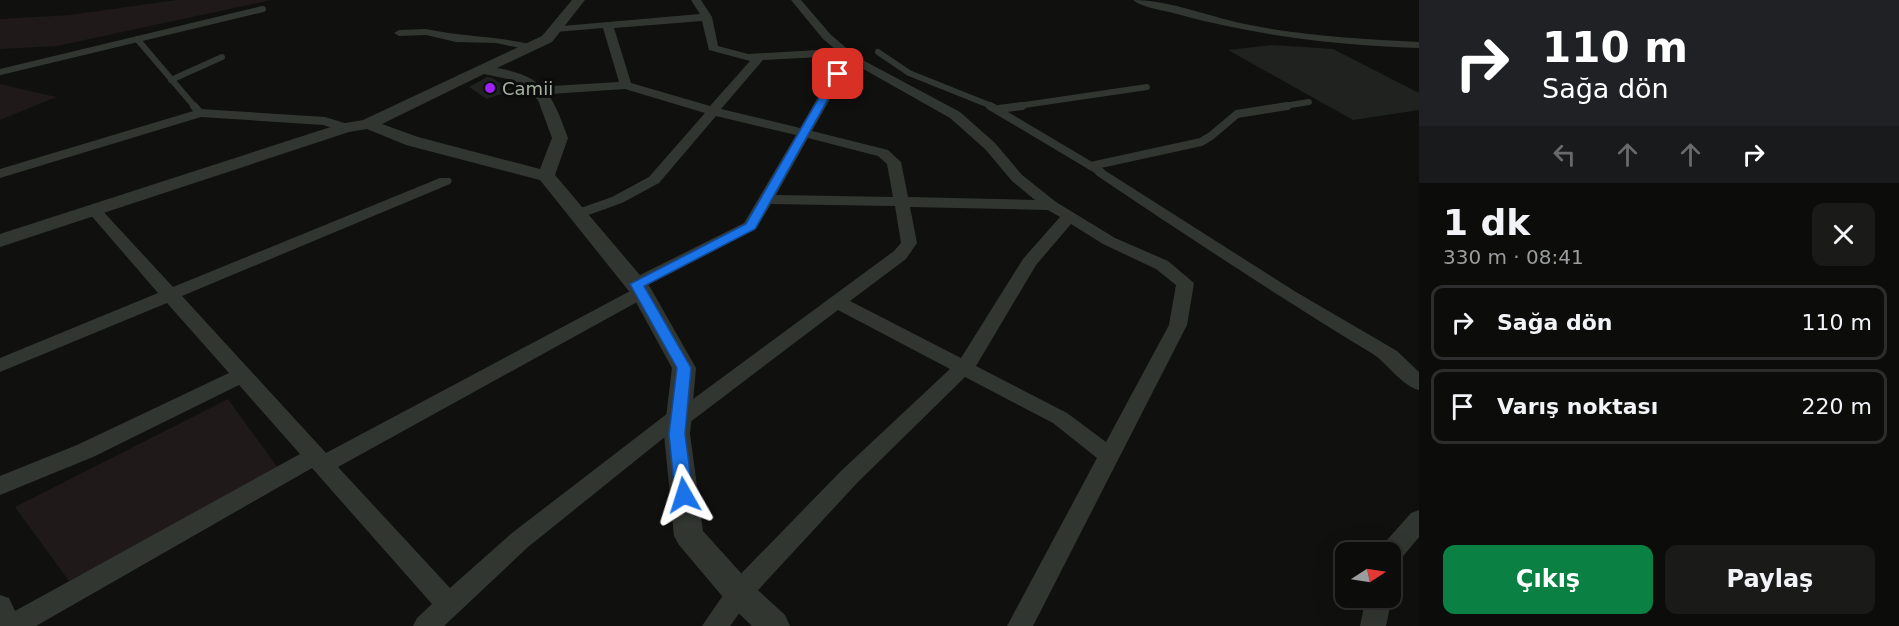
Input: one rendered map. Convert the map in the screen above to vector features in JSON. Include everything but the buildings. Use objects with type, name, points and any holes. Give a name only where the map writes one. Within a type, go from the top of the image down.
[{"type":"street","points":[[0,241],[346,128],[368,124],[547,39],[579,0]]},
{"type":"street","points":[[696,0],[707,17],[712,48],[747,58],[847,54]]},
{"type":"street","points":[[796,0],[827,38],[847,54],[955,115],[990,146],[1017,178],[1051,205],[1109,241],[1162,265],[1185,283],[1178,325],[1020,626]]},
{"type":"street","points":[[1144,1],[1278,34],[1336,41],[1419,45]]},
{"type":"street","points":[[555,29],[707,17]]},
{"type":"street","points":[[608,26],[626,85]]},
{"type":"street","points":[[399,33],[426,32],[456,39],[496,40],[530,47]]},
{"type":"street","points":[[0,606],[11,626],[750,226],[847,54]]},
{"type":"street","points":[[577,214],[617,200],[654,180],[759,58]]},
{"type":"street","points":[[483,69],[518,76],[545,98],[560,138],[546,176]]},
{"type":"street","points":[[426,626],[520,540],[679,418],[900,255],[909,243],[894,162],[883,153],[713,111],[626,85],[536,91]]},
{"type":"street","points":[[0,174],[200,113],[325,121],[346,128]]},
{"type":"street","points":[[368,124],[412,141],[546,176],[639,288],[684,368],[677,434],[689,536],[739,593],[774,626]]},
{"type":"street","points":[[1096,169],[1290,296],[1390,356],[1419,383]]},
{"type":"street","points":[[0,365],[445,181]]},
{"type":"street","points":[[766,199],[901,200],[1051,205]]},
{"type":"street","points":[[94,210],[449,604]]},
{"type":"street","points":[[715,626],[739,593],[849,477],[971,360],[1029,263],[1070,216]]},
{"type":"street","points":[[837,302],[1059,418],[1109,456]]},
{"type":"street","points":[[0,486],[85,451],[242,375]]},
{"type":"street","points":[[1400,542],[1419,520]]},
{"type":"street","points":[[1373,626],[1377,608]]},
{"type":"lane","points":[[0,72],[263,9]]},
{"type":"lane","points":[[137,39],[200,113]]},
{"type":"lane","points":[[878,52],[909,73],[999,109],[1096,169],[1201,142],[1214,136],[1229,118],[1237,114],[1309,102]]},
{"type":"lane","points":[[171,80],[222,57]]},
{"type":"lane","points":[[999,109],[1147,87]]},
{"type":"shaded area","points":[[176,0],[271,0],[57,46],[0,49],[0,19],[70,15]]},
{"type":"shaded area","points":[[0,84],[56,97],[0,120]]},
{"type":"shaded area","points":[[228,399],[278,468],[69,581],[15,507]]},
{"type":"place","name":"Camii","points":[[490,88]]},
{"type":"route","points":[[684,495],[677,434],[684,368],[636,284],[750,226],[838,74]]}]
